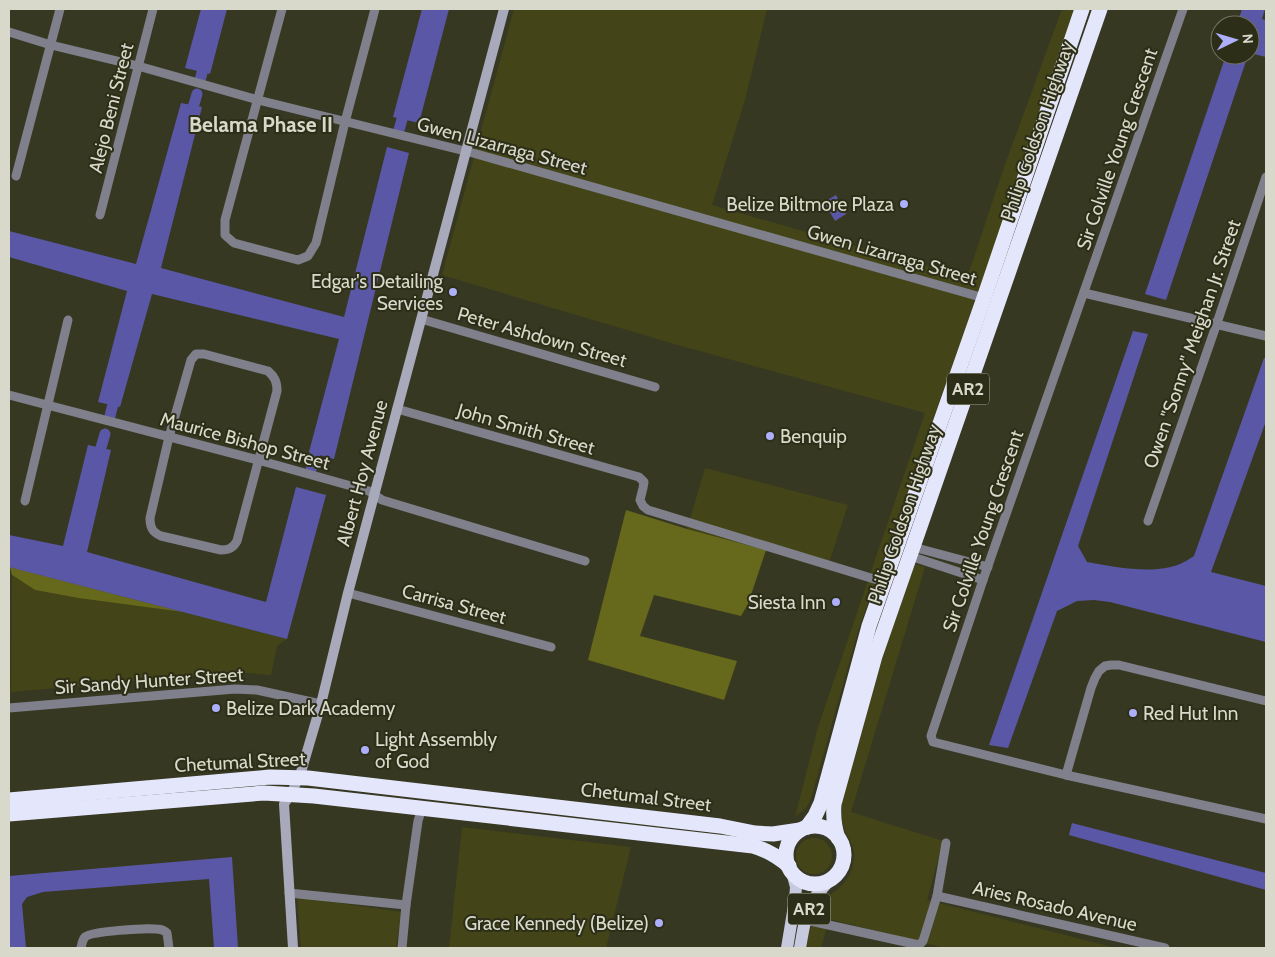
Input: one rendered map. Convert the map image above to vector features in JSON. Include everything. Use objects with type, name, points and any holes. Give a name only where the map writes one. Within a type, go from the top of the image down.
[{"type":"highway","name":"Philip Goldson Highway","points":[[804,829],[815,816],[821,803],[869,626],[984,298],[1082,9]]},
{"type":"highway","name":"Philip Goldson Highway","points":[[838,838],[834,822],[834,804],[875,656],[1100,9]]},
{"type":"highway","name":"Chetumal Street","points":[[9,800],[270,777],[298,778],[325,779],[556,806],[720,826],[755,833],[773,834],[804,829]]},
{"type":"highway","points":[[156,786],[157,803]]},
{"type":"highway","name":"Chetumal Street","points":[[9,814],[264,793],[291,794],[753,846],[772,853],[791,869]]},
{"type":"highway","points":[[67,794],[68,810]]},
{"type":"highway","points":[[554,823],[556,806]]},
{"type":"highway","points":[[819,826],[835,834],[838,838],[843,848],[844,859],[840,870],[832,878],[822,883],[811,883],[801,880],[791,869],[787,856],[788,846],[793,837],[804,829],[819,826]]},
{"type":"main road","name":"AR2","points":[[791,869],[796,886],[791,947]]},
{"type":"main road","name":"AR2","points":[[791,947],[806,920],[813,900],[832,878]]},
{"type":"street","points":[[16,176],[60,9]]},
{"type":"street","name":"Alejo Beni Street","points":[[100,215],[153,9]]},
{"type":"street","points":[[282,9],[225,220],[226,235],[234,243],[298,260],[308,256],[316,243],[375,9]]},
{"type":"street","name":"Albert Hoy Avenue","points":[[293,948],[284,804],[301,772],[320,704],[504,9]]},
{"type":"street","name":"Sir Colville Young Crescent","points":[[1183,9],[983,580],[931,732],[931,739],[933,742],[1066,775],[1266,819]]},
{"type":"street","name":"Gwen Lizarraga Street","points":[[9,32],[258,100],[501,161],[984,298]]},
{"type":"street","name":"Owen \"Sonny\" Meighan Jr. Street","points":[[1148,521],[1218,323],[1266,176]]},
{"type":"street","points":[[1084,293],[1218,323],[1266,336]]},
{"type":"street","name":"Peter Ashdown Street","points":[[421,319],[655,388]]},
{"type":"street","points":[[24,501],[68,320]]},
{"type":"street","points":[[196,354],[204,354],[268,371],[274,376],[277,383],[277,391],[258,460],[234,547],[228,550],[221,550],[161,536],[154,532],[150,526],[150,518],[169,437],[191,360],[196,354]]},
{"type":"street","name":"Maurice Bishop Street","points":[[9,395],[258,460],[369,492],[382,500],[586,561]]},
{"type":"street","name":"John Smith Street","points":[[398,409],[639,477],[644,482],[640,500],[648,510],[884,582]]},
{"type":"street","points":[[912,552],[988,567]]},
{"type":"street","points":[[912,552],[983,580]]},
{"type":"street","name":"Carrisa Street","points":[[348,594],[551,647]]},
{"type":"street","points":[[1066,775],[1091,688],[1099,671],[1105,666],[1119,665],[1266,701]]},
{"type":"street","name":"Sir Sandy Hunter Street","points":[[9,708],[235,689],[257,690],[320,704]]},
{"type":"street","points":[[402,948],[418,821],[422,808]]},
{"type":"street","points":[[806,920],[920,946],[937,896],[946,843]]},
{"type":"street","points":[[290,893],[406,905]]},
{"type":"street","name":"Aries Rosado Avenue","points":[[937,896],[1165,948]]},
{"type":"street","points":[[81,948],[86,936],[101,932],[157,928],[167,933],[169,948]]},
{"type":"shaded area","points":[[201,9],[227,9],[210,74],[185,68]]},
{"type":"shaded area","points":[[422,9],[449,9],[419,123],[393,117]]},
{"type":"shaded area","points":[[514,9],[767,9],[745,100],[712,205],[967,278],[1003,170],[1062,9],[1077,9],[858,631],[811,799],[806,808],[795,817],[818,727],[925,413],[674,344],[442,275]]},
{"type":"shaded area","points":[[1242,9],[1265,9],[1262,19],[1266,20],[1266,57],[1260,56],[1260,15],[1240,15]]},
{"type":"shaded area","points":[[1223,65],[1245,65],[1166,300],[1145,294]]},
{"type":"shaded area","points":[[181,103],[202,107],[161,268],[344,317],[387,147],[409,153],[334,459],[309,452],[339,339],[152,294],[120,407],[98,402],[127,291],[9,257],[9,231],[136,264]]},
{"type":"shaded area","points":[[836,195],[846,214],[835,221],[824,202]]},
{"type":"shaded area","points":[[1133,331],[1148,334],[1078,546],[1087,562],[1134,569],[1146,570],[1169,567],[1182,563],[1194,556],[1264,358],[1266,358],[1266,421],[1211,572],[1266,586],[1266,642],[1110,602],[1094,600],[1077,601],[1057,611],[1008,748],[989,745]]},
{"type":"shaded area","points":[[88,445],[111,450],[87,552],[266,602],[296,487],[326,495],[287,639],[9,567],[9,535],[63,546]]},
{"type":"shaded area","points":[[705,468],[848,505],[828,566],[687,529]]},
{"type":"shaded area","points":[[626,510],[687,529],[766,550],[748,604],[741,616],[654,595],[640,636],[737,661],[724,700],[588,660]]},
{"type":"shaded area","points":[[912,563],[925,567],[851,812],[943,841],[927,900],[1116,948],[945,948],[829,919],[821,948],[806,948],[810,928],[818,910],[828,897],[845,882],[853,866],[854,851],[844,828],[842,817],[844,782]]},
{"type":"shaded area","points":[[10,567],[183,612],[78,598],[35,590],[12,575]]},
{"type":"shaded area","points":[[12,575],[35,590],[78,598],[183,612],[287,639],[277,646],[271,675],[237,672],[11,692]]},
{"type":"shaded area","points":[[1072,823],[1266,873],[1266,890],[1069,835]]},
{"type":"shaded area","points":[[462,827],[631,847],[606,948],[449,948]]},
{"type":"shaded area","points":[[814,838],[826,844],[832,856],[826,868],[814,874],[802,868],[796,856],[802,844]]},
{"type":"shaded area","points":[[232,857],[238,948],[214,948],[209,879],[43,892],[27,897],[22,904],[26,948],[9,948],[9,876]]},
{"type":"shaded area","points":[[297,897],[401,912],[396,948],[301,948]]},
{"type":"waterway","points":[[200,80],[206,59]]},
{"type":"waterway","points":[[190,118],[197,94]]},
{"type":"waterway","points":[[399,130],[406,105]]},
{"type":"waterway","points":[[110,416],[116,392]]},
{"type":"waterway","points":[[97,461],[105,434]]},
{"type":"waterway","points":[[311,470],[319,439]]},
{"type":"place","name":"Belize Biltmore Plaza","points":[[904,204]]},
{"type":"place","name":"Edgar's Detailing Services","points":[[453,292]]},
{"type":"place","name":"Benquip","points":[[770,436]]},
{"type":"place","name":"Siesta Inn","points":[[836,602]]},
{"type":"place","name":"Belize Dark Academy","points":[[216,708]]},
{"type":"place","name":"Red Hut Inn","points":[[1133,713]]},
{"type":"place","name":"Light Assembly of God","points":[[365,750]]},
{"type":"place","name":"Grace Kennedy (Belize)","points":[[659,923]]},
{"type":"district","name":"Belama Phase II","points":[[261,124]]}]
